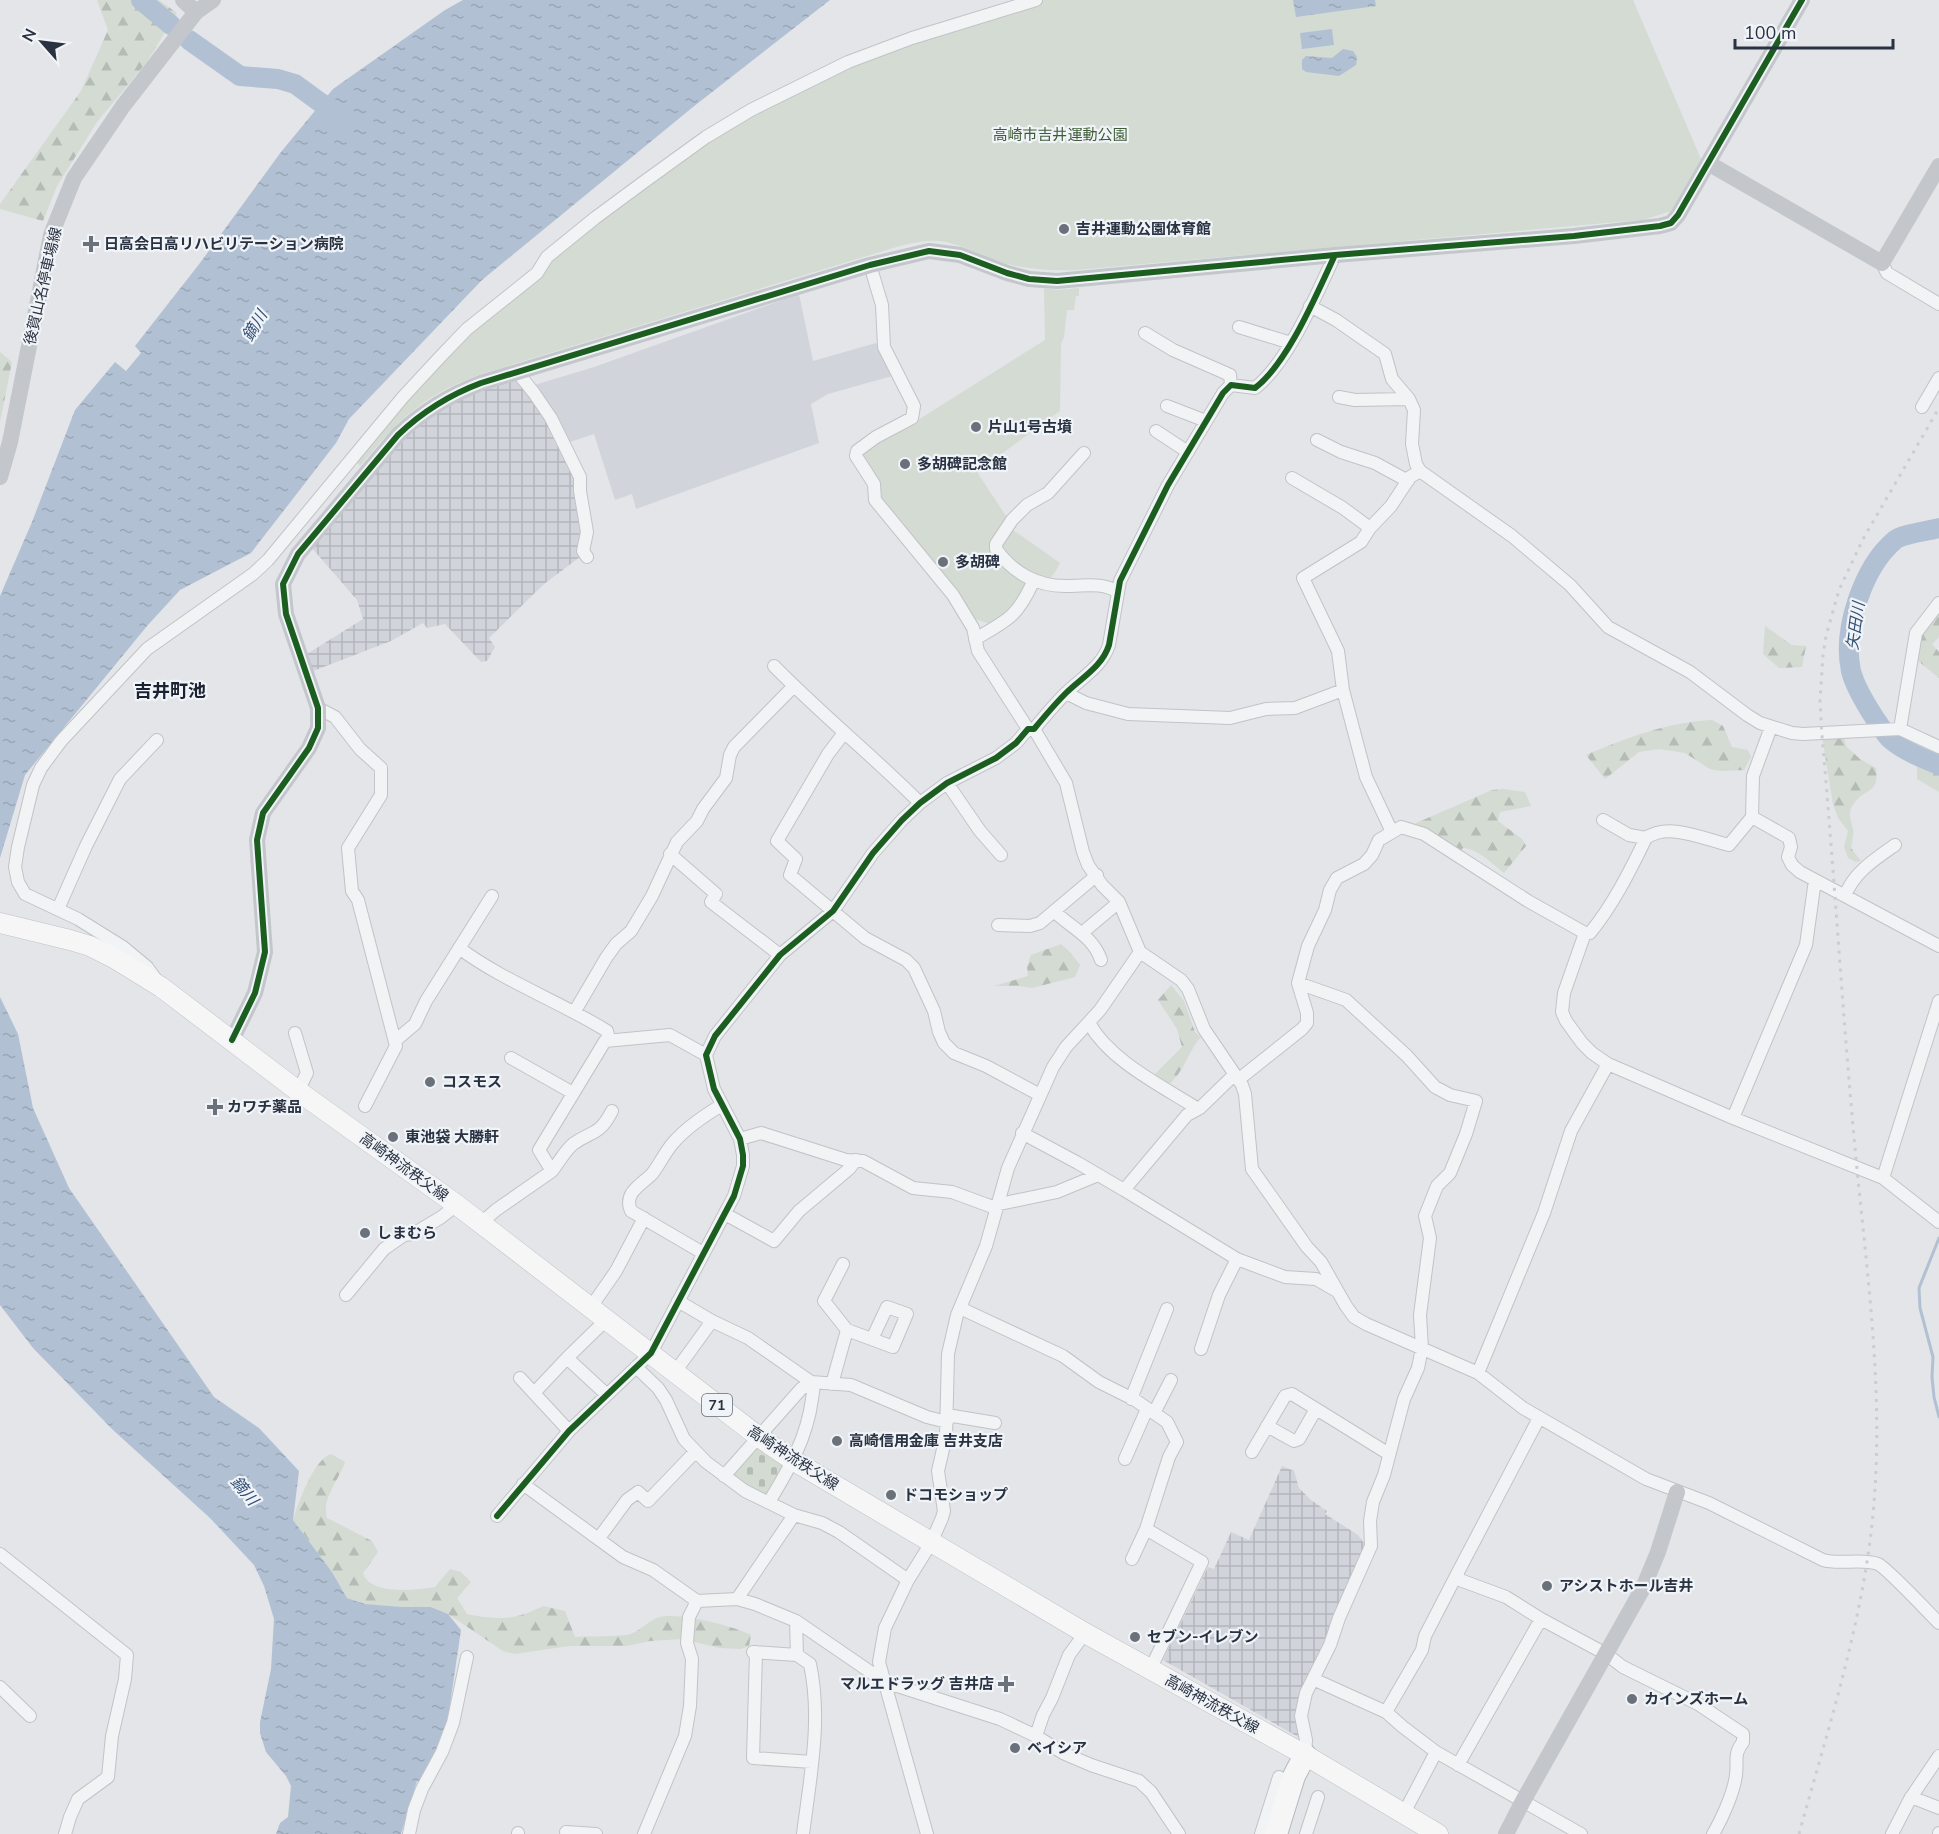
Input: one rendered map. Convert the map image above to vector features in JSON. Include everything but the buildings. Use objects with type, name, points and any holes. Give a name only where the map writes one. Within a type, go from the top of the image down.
[{"type":"highway","points":[[1276,1834],[1294,1776],[1305,1755]]},
{"type":"highway","points":[[1290,1834],[1306,1780],[1305,1755]]},
{"type":"main road","name":"高崎神流秩父線","points":[[0,923],[70,939],[101,951],[161,987],[298,1091],[457,1205],[759,1437],[794,1461],[1085,1633],[1305,1755],[1438,1834]]},
{"type":"street","points":[[183,0],[196,12]]},
{"type":"street","name":"後賀山名停車場線","points":[[0,477],[10,442],[51,236],[74,178],[123,106],[196,12],[213,0]]},
{"type":"street","points":[[161,987],[147,967],[123,946],[78,919],[25,894],[18,882],[15,867],[18,847],[33,784],[41,768],[61,741],[147,649],[253,574],[268,560],[403,397],[467,329],[537,273],[548,257],[595,218],[706,137],[751,110],[848,62],[923,34],[1036,0]]},
{"type":"street","points":[[232,1040],[255,993],[265,952],[257,840],[263,813],[309,748],[318,728],[318,708],[286,614],[284,584],[298,554],[398,435],[417,417],[458,392],[870,265],[929,251],[960,255],[1029,279],[1057,281],[1574,236],[1671,223],[1678,215],[1802,0]]},
{"type":"street","points":[[1708,163],[1881,263],[1887,273],[1939,304]]},
{"type":"street","points":[[1881,263],[1939,166]]},
{"type":"street","points":[[1231,385],[1255,388],[1263,382],[1291,343],[1335,255]]},
{"type":"street","points":[[870,265],[882,305],[884,347],[914,406],[912,418],[876,437],[857,451],[856,456],[874,484],[874,500],[954,595],[973,627],[978,651],[1066,783],[1088,865],[1102,885],[1119,902],[1140,952],[1181,980],[1188,989],[1204,1029],[1245,1094],[1252,1169],[1307,1247],[1321,1262],[1354,1317],[1478,1373],[1523,1408],[1646,1479],[1709,1503],[1822,1560],[1878,1564],[1939,1623]]},
{"type":"street","points":[[1310,306],[1336,320],[1384,354],[1392,379],[1409,399],[1414,410],[1412,444],[1416,464],[1420,471],[1512,536],[1569,585],[1608,627],[1690,672],[1747,715],[1771,727],[1803,734],[1898,729],[1939,747]]},
{"type":"street","points":[[1239,327],[1291,343]]},
{"type":"street","points":[[1145,333],[1173,350],[1230,375],[1231,385]]},
{"type":"street","points":[[518,373],[551,418],[580,477],[587,532],[583,551],[587,557]]},
{"type":"street","points":[[1922,407],[1939,378]]},
{"type":"street","points":[[497,1516],[569,1431],[651,1353],[725,1214],[743,1166],[740,1138],[714,1089],[706,1055],[715,1036],[780,955],[833,911],[887,835],[920,803],[947,783],[996,758],[1016,743],[1100,663],[1109,645],[1120,581],[1168,485],[1223,393],[1231,385]]},
{"type":"street","points":[[1339,397],[1355,400],[1409,399]]},
{"type":"street","points":[[1167,406],[1206,421]]},
{"type":"street","points":[[1156,431],[1188,452]]},
{"type":"street","points":[[1317,440],[1341,452],[1375,463],[1408,481]]},
{"type":"street","points":[[1084,453],[1048,493],[1028,505],[1012,520],[996,544],[996,549],[1014,569],[1033,582],[1066,587],[1098,584],[1118,592]]},
{"type":"street","points":[[1392,832],[1366,777],[1343,690],[1338,651],[1303,578],[1361,542],[1408,481],[1420,471]]},
{"type":"street","points":[[1292,478],[1343,508],[1370,528]]},
{"type":"street","points":[[975,639],[1008,620],[1017,612],[1033,582]]},
{"type":"street","points":[[1898,729],[1916,633],[1939,603]]},
{"type":"street","points":[[774,666],[920,803]]},
{"type":"street","points":[[575,1011],[606,958],[616,944],[631,931],[652,896],[677,842],[697,821],[726,778],[730,754],[739,740],[794,686]]},
{"type":"street","points":[[1066,693],[1086,703],[1128,714],[1230,718],[1266,709],[1305,706],[1343,690]]},
{"type":"street","points":[[318,708],[334,717],[360,748],[381,768],[381,795],[348,848],[352,891],[358,900],[396,1046],[365,1106]]},
{"type":"street","points":[[1124,1191],[1187,1115],[1302,1029],[1306,1023],[1307,1013],[1298,983],[1308,946],[1330,890],[1337,878],[1364,864],[1372,855],[1379,840],[1401,827],[1424,834],[1528,902],[1585,933],[1590,933],[1602,918],[1646,838],[1656,831],[1670,831],[1729,845],[1752,817],[1754,776],[1771,727]]},
{"type":"street","points":[[844,733],[828,754],[777,841],[796,860],[790,874],[865,938],[906,960],[914,968],[934,1011],[944,1043],[954,1053],[986,1066],[1040,1095]]},
{"type":"street","points":[[58,909],[86,846],[120,779],[157,740]]},
{"type":"street","points":[[947,783],[980,831],[1001,855]]},
{"type":"street","points":[[1752,817],[1789,838],[1791,847],[1788,857],[1792,865],[1815,880],[1939,946]]},
{"type":"street","points":[[1603,820],[1629,835],[1646,838]]},
{"type":"street","points":[[1845,896],[1850,883],[1872,862],[1895,845]]},
{"type":"street","points":[[670,854],[716,894],[711,902],[780,955]]},
{"type":"street","points":[[998,925],[1030,926],[1040,922],[1097,875]]},
{"type":"street","points":[[1733,1118],[1806,945],[1815,880]]},
{"type":"street","points":[[394,1041],[415,1024],[426,1001],[492,896]]},
{"type":"street","points":[[1082,933],[1119,902]]},
{"type":"street","points":[[1054,911],[1097,948],[1101,960]]},
{"type":"street","points":[[1585,933],[1564,993],[1562,1012],[1582,1043],[1608,1064],[1733,1118],[1883,1178],[1939,1222]]},
{"type":"street","points":[[459,948],[482,965],[551,1002],[575,1011],[607,1031],[609,1039]]},
{"type":"street","points":[[927,1834],[879,1662],[885,1628],[908,1580],[931,1543],[944,1511],[938,1471],[946,1436],[948,1354],[960,1308],[986,1246],[1008,1168],[1040,1095],[1060,1055],[1100,1010],[1140,952]]},
{"type":"street","points":[[1298,983],[1346,1000],[1407,1056],[1435,1088],[1450,1095],[1476,1101],[1466,1134],[1450,1173],[1437,1186],[1425,1216],[1430,1238],[1420,1315],[1422,1348],[1418,1368],[1404,1400],[1371,1511],[1371,1546],[1339,1618],[1330,1645],[1306,1693],[1301,1716],[1306,1740],[1305,1755]]},
{"type":"street","points":[[1883,1178],[1939,1001]]},
{"type":"street","points":[[1089,1023],[1096,1036],[1128,1064],[1198,1109]]},
{"type":"street","points":[[295,1033],[307,1073],[298,1091]]},
{"type":"street","points":[[552,1171],[539,1150],[605,1041],[670,1035],[706,1055]]},
{"type":"street","points":[[511,1058],[573,1093]]},
{"type":"street","points":[[1478,1373],[1544,1213],[1571,1131],[1608,1064]]},
{"type":"street","points":[[703,1253],[631,1211],[629,1199],[651,1175],[672,1144],[722,1105]]},
{"type":"street","points":[[481,1223],[552,1171],[570,1146],[605,1125],[612,1111]]},
{"type":"street","points":[[740,1138],[761,1133],[846,1160],[863,1161],[913,1188],[944,1190],[997,1206],[1057,1192],[1098,1175]]},
{"type":"street","points":[[1022,1133],[1078,1163],[1236,1259],[1285,1277],[1316,1280],[1337,1291]]},
{"type":"street","points":[[725,1214],[774,1241],[799,1211],[849,1169],[856,1160]]},
{"type":"street","points":[[346,1295],[384,1249],[404,1235],[413,1234],[440,1218],[457,1205]]},
{"type":"street","points":[[591,1307],[616,1271],[644,1218]]},
{"type":"street","points":[[1201,1348],[1219,1295],[1236,1259]]},
{"type":"street","points":[[843,1264],[824,1300],[847,1330],[872,1339]]},
{"type":"street","points":[[678,1301],[712,1322],[748,1338],[814,1386],[803,1439],[794,1461],[769,1502]]},
{"type":"street","points":[[960,1308],[1063,1356],[1099,1382],[1131,1398],[1167,1422],[1177,1442],[1169,1457],[1146,1528],[1132,1559]]},
{"type":"street","points":[[1131,1398],[1167,1309]]},
{"type":"street","points":[[534,1393],[607,1319]]},
{"type":"street","points":[[675,1372],[712,1322]]},
{"type":"street","points":[[832,1384],[847,1330]]},
{"type":"street","points":[[567,1358],[606,1394]]},
{"type":"street","points":[[636,1367],[658,1388],[684,1439],[695,1452],[724,1476],[745,1491],[794,1515],[822,1523],[839,1532],[908,1580]]},
{"type":"street","points":[[520,1378],[569,1431]]},
{"type":"street","points":[[1125,1460],[1150,1411],[1171,1380]]},
{"type":"street","points":[[724,1476],[801,1389],[811,1382],[862,1388],[927,1418],[995,1423]]},
{"type":"street","points":[[1252,1452],[1285,1396],[1292,1394],[1389,1454]]},
{"type":"street","points":[[1267,1426],[1294,1441],[1299,1439],[1316,1409]]},
{"type":"street","points":[[1386,1712],[1422,1650],[1425,1636],[1539,1418]]},
{"type":"street","points":[[599,1538],[627,1500],[638,1492],[648,1501],[695,1452]]},
{"type":"street","points":[[524,1484],[623,1557],[652,1570],[697,1600],[737,1599],[796,1621],[885,1682],[1000,1719],[1036,1736],[1062,1753],[1139,1782],[1151,1792],[1179,1834]]},
{"type":"street","points":[[1506,1834],[1643,1588],[1658,1552],[1677,1492]]},
{"type":"street","points":[[737,1599],[794,1515]]},
{"type":"street","points":[[1146,1528],[1202,1562],[1150,1670]]},
{"type":"street","points":[[0,1554],[127,1655],[125,1679],[112,1736],[108,1777],[78,1799],[65,1834]]},
{"type":"street","points":[[1457,1574],[1460,1580],[1506,1597],[1540,1619],[1606,1654],[1623,1667],[1698,1704],[1743,1734],[1743,1743],[1737,1750],[1735,1780],[1713,1834]]},
{"type":"street","points":[[644,1834],[685,1736],[690,1706],[692,1659],[687,1643],[689,1617],[697,1600]]},
{"type":"street","points":[[1458,1765],[1540,1619]]},
{"type":"street","points":[[796,1621],[797,1655]]},
{"type":"street","points":[[1036,1736],[1069,1655],[1085,1633]]},
{"type":"street","points":[[803,1834],[815,1743],[813,1678],[810,1664],[797,1655],[755,1652],[753,1758],[812,1762]]},
{"type":"street","points":[[410,1834],[414,1810],[442,1752],[453,1723],[467,1657]]},
{"type":"street","points":[[1313,1678],[1386,1712],[1436,1752],[1581,1834]]},
{"type":"street","points":[[0,1687],[30,1716]]},
{"type":"street","points":[[1404,1813],[1436,1752]]},
{"type":"street","points":[[1892,1834],[1911,1797],[1939,1756]]},
{"type":"street","points":[[1261,1834],[1279,1777]]},
{"type":"street","points":[[1306,1834],[1318,1797]]},
{"type":"street","points":[[1911,1797],[1939,1808]]},
{"type":"street","points":[[566,1832],[596,1834]]},
{"type":"shaded area","points":[[799,294],[813,361],[876,343],[892,376],[828,394],[811,404],[819,443],[636,509],[632,494],[615,500],[594,434],[567,443],[531,386],[591,368]]},
{"type":"shaded area","points":[[518,378],[531,393],[579,477],[584,531],[580,557],[544,584],[489,638],[495,647],[487,661],[481,662],[445,624],[427,628],[423,623],[391,641],[313,671],[307,654],[363,619],[357,600],[311,547],[418,424],[467,395]]},
{"type":"shaded area","points":[[1282,1466],[1294,1471],[1299,1488],[1327,1511],[1325,1514],[1358,1535],[1367,1547],[1333,1617],[1300,1738],[1163,1660],[1208,1567],[1214,1569],[1231,1532],[1249,1540]]},
{"type":"green space","points":[[97,0],[159,0],[177,13],[146,63],[97,122],[57,186],[43,221],[0,209],[0,204],[81,91],[108,30]]},
{"type":"green space","name":"高崎市吉井運動公園","points":[[1025,0],[1633,0],[1701,159],[1671,211],[1643,220],[1076,270],[1046,270],[1017,266],[947,242],[910,244],[478,375],[441,392],[412,411],[360,466],[351,456],[533,270],[749,106]]},
{"type":"green space","points":[[1044,288],[1058,290],[1079,288],[1074,310],[1067,310],[1061,344],[1060,411],[977,472],[1008,519],[1006,525],[1060,563],[1047,580],[1028,587],[1017,608],[990,624],[972,618],[878,498],[860,453],[877,441],[910,425],[1045,340]]},
{"type":"green space","points":[[0,352],[12,362],[0,422]]},
{"type":"green space","points":[[1939,614],[1939,637],[1932,644],[1939,652],[1939,678],[1917,660],[1921,636]]},
{"type":"green space","points":[[1765,626],[1792,645],[1806,646],[1802,667],[1779,668],[1763,654]]},
{"type":"green space","points":[[1712,720],[1723,726],[1732,747],[1748,750],[1751,757],[1744,770],[1710,769],[1685,753],[1659,749],[1639,752],[1605,779],[1586,755],[1663,727]]},
{"type":"green space","points":[[1822,736],[1844,737],[1846,746],[1860,759],[1876,768],[1874,786],[1859,797],[1850,812],[1853,831],[1851,848],[1861,861],[1856,862],[1848,858],[1844,847],[1848,831],[1838,818],[1833,804]]},
{"type":"green space","points":[[1917,760],[1939,771],[1939,792],[1917,779]]},
{"type":"green space","points":[[1492,790],[1525,792],[1531,806],[1500,812],[1498,821],[1522,839],[1526,846],[1504,873],[1469,849],[1463,848],[1453,859],[1407,827]]},
{"type":"green space","points":[[1061,944],[1080,965],[1075,977],[1032,988],[994,986],[1028,976],[1027,967],[1031,955]]},
{"type":"green space","points":[[1171,985],[1184,1001],[1195,1032],[1201,1037],[1178,1074],[1168,1085],[1154,1075],[1182,1047],[1177,1029],[1158,1000]]},
{"type":"green space","points":[[756,1444],[787,1465],[767,1498],[731,1478]]},
{"type":"green space","points":[[331,1454],[345,1462],[328,1497],[327,1518],[372,1541],[378,1552],[363,1573],[367,1580],[375,1585],[395,1590],[435,1587],[450,1569],[461,1572],[471,1582],[457,1598],[467,1614],[506,1618],[543,1606],[565,1611],[575,1637],[627,1635],[660,1617],[680,1616],[743,1631],[751,1635],[749,1646],[741,1649],[720,1648],[682,1639],[650,1641],[627,1646],[569,1646],[515,1654],[503,1651],[448,1614],[431,1607],[365,1604],[347,1598],[332,1572],[293,1520],[313,1473],[319,1464]]},
{"type":"water","name":"鏑川","points":[[463,0],[830,0],[693,107],[482,280],[349,419],[336,443],[251,553],[180,590],[147,626],[25,775],[0,858],[0,596],[32,522],[75,410],[115,362],[126,371],[141,353],[135,346],[200,263],[281,152],[333,89],[445,10]]},
{"type":"water","points":[[1293,0],[1375,0],[1376,6],[1296,17]]},
{"type":"water","points":[[1332,29],[1334,45],[1302,49],[1300,33]]},
{"type":"water","points":[[1343,49],[1353,51],[1357,57],[1356,65],[1339,76],[1306,72],[1302,69],[1302,60],[1306,56],[1332,58]]},
{"type":"water","name":"鏑川","points":[[0,997],[18,1034],[33,1108],[69,1188],[214,1397],[259,1428],[299,1471],[293,1520],[332,1572],[347,1598],[365,1604],[431,1607],[448,1614],[461,1630],[448,1718],[439,1746],[420,1781],[417,1781],[401,1834],[276,1834],[280,1823],[288,1817],[291,1786],[286,1776],[266,1752],[260,1733],[260,1722],[271,1669],[274,1619],[264,1586],[254,1565],[210,1518],[113,1430],[33,1348],[0,1305]]},
{"type":"waterway","points":[[141,0],[171,25]]},
{"type":"waterway","points":[[189,40],[240,76],[278,79],[295,84],[344,116]]},
{"type":"waterway","name":"矢田川","points":[[1939,528],[1898,538],[1873,566],[1858,600],[1850,637],[1849,655],[1851,671],[1858,689],[1888,737],[1907,751],[1939,765]]},
{"type":"waterway","points":[[1939,1238],[1919,1288],[1920,1308],[1933,1357],[1932,1377],[1939,1417]]},
{"type":"railway","points":[[1799,1834],[1834,1711],[1863,1587],[1874,1503],[1877,1419],[1870,1294],[1852,1115],[1822,736],[1820,700],[1823,655],[1839,590],[1863,539],[1939,408]]},
{"type":"cycle path","points":[[232,1040],[255,993],[265,952],[257,840],[263,813],[309,748],[318,728],[318,708],[286,614],[283,584],[298,554],[398,435],[427,411],[447,398],[481,383],[870,265],[929,251],[960,255],[1029,279],[1057,281],[1574,236],[1671,223],[1678,215],[1802,0]]},
{"type":"cycle path","points":[[497,1516],[569,1431],[651,1353],[734,1196],[743,1166],[743,1155],[740,1139],[714,1089],[706,1055],[715,1036],[780,955],[833,911],[873,853],[902,820],[947,783],[996,758],[1016,743],[1028,729],[1034,729],[1061,698],[1101,660],[1109,645],[1120,581],[1168,485],[1223,393],[1231,385],[1255,388],[1279,362],[1301,326],[1335,255]]},
{"type":"place","name":"吉井運動公園体育館","points":[[1064,229]]},
{"type":"place","name":"日高会日高リハビリテーション病院","points":[[91,244]]},
{"type":"place","name":"片山1号古墳","points":[[976,427]]},
{"type":"place","name":"多胡碑記念館","points":[[905,464]]},
{"type":"place","name":"多胡碑","points":[[943,562]]},
{"type":"place","name":"コスモス","points":[[430,1082]]},
{"type":"place","name":"カワチ薬品","points":[[215,1107]]},
{"type":"place","name":"東池袋 大勝軒","points":[[393,1137]]},
{"type":"place","name":"しまむら","points":[[365,1233]]},
{"type":"place","name":"高崎信用金庫 吉井支店","points":[[837,1441]]},
{"type":"place","name":"ドコモショップ","points":[[891,1495]]},
{"type":"place","name":"アシストホール吉井","points":[[1547,1586]]},
{"type":"place","name":"セブン-イレブン","points":[[1135,1637]]},
{"type":"place","name":"マルエドラッグ 吉井店","points":[[1006,1684]]},
{"type":"place","name":"カインズホーム","points":[[1632,1699]]},
{"type":"place","name":"ベイシア","points":[[1015,1748]]},
{"type":"district","name":"吉井町池","points":[[170,691]]}]
